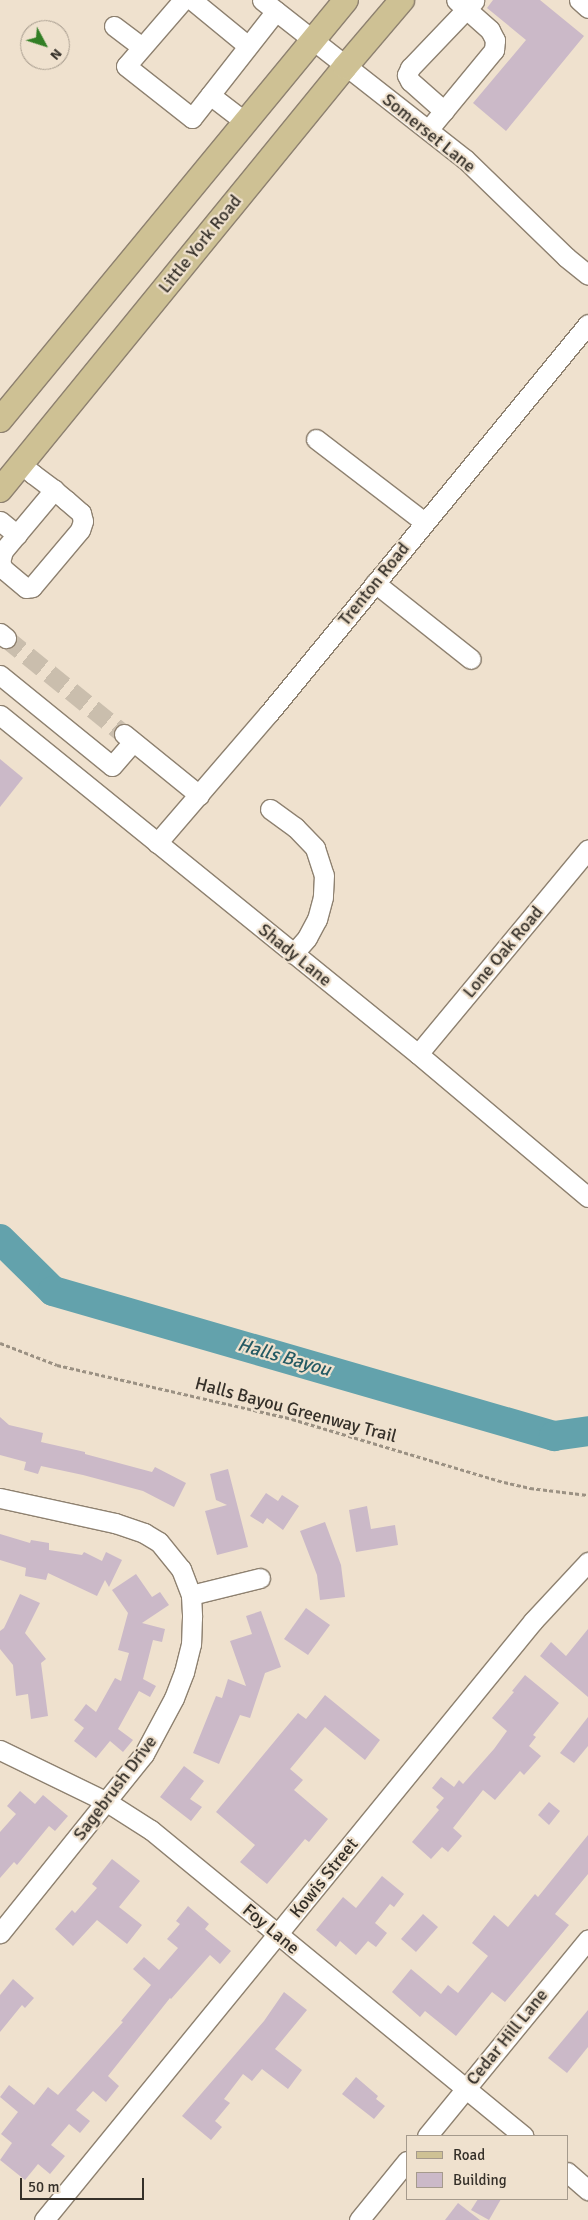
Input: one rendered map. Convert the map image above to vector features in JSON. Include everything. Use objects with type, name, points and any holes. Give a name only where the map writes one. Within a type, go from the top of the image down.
[{"type":"main road","points":[[0,420],[346,0]]},
{"type":"main road","name":"Little York Road","points":[[0,490],[345,67],[402,0]]},
{"type":"street","points":[[183,0],[126,66],[192,118],[248,46],[269,6]]},
{"type":"street","points":[[192,0],[248,46]]},
{"type":"street","points":[[578,0],[588,8]]},
{"type":"street","points":[[428,130],[444,111],[494,50],[495,40],[490,30],[466,3],[410,68],[407,75],[410,81],[444,111]]},
{"type":"street","name":"Somerset Lane","points":[[269,6],[465,159],[566,257],[588,275]]},
{"type":"street","points":[[114,26],[142,47]]},
{"type":"street","points":[[210,95],[245,122]]},
{"type":"street","name":"Trenton Road","points":[[158,843],[588,324]]},
{"type":"street","points":[[316,438],[424,522]]},
{"type":"street","points":[[20,464],[54,490],[81,513],[83,521],[80,530],[32,587],[26,588],[4,569],[0,562],[3,551],[54,490]]},
{"type":"street","points":[[0,521],[16,535]]},
{"type":"street","points":[[376,582],[471,659]]},
{"type":"street","points":[[0,676],[112,766],[129,738],[199,795]]},
{"type":"street","points":[[27,736],[47,712]]},
{"type":"street","name":"Shady Lane","points":[[0,714],[418,1054],[588,1197]]},
{"type":"street","points":[[270,809],[296,827],[315,848],[324,875],[323,897],[317,919],[307,938],[293,954]]},
{"type":"street","name":"Lone Oak Road","points":[[418,1054],[588,850]]},
{"type":"street","points":[[0,1498],[115,1523],[144,1533],[159,1542],[171,1554],[181,1569],[191,1595],[260,1578]]},
{"type":"street","name":"Kowis Street","points":[[44,2220],[278,1936],[533,1621],[588,1562]]},
{"type":"street","name":"Sagebrush Drive","points":[[0,1933],[144,1754],[174,1698],[191,1644],[191,1595]]},
{"type":"street","name":"Foy Lane","points":[[0,1750],[107,1802],[151,1830],[522,2135]]},
{"type":"street","name":"Cedar Hill Lane","points":[[428,2135],[588,1939]]},
{"type":"street","points":[[359,2220],[406,2162]]},
{"type":"street","points":[[568,2173],[588,2190]]},
{"type":"path","name":"Halls Bayou Greenway Trail","points":[[0,1343],[57,1366],[292,1419],[504,1482],[530,1488],[588,1496]]},
{"type":"building","points":[[493,0],[540,0],[584,36],[506,131],[473,103],[526,40],[487,8]]},
{"type":"building","points":[[0,759],[23,778],[0,807]]},
{"type":"building","points":[[0,1417],[9,1425],[43,1433],[41,1442],[85,1452],[85,1454],[152,1472],[155,1467],[186,1483],[174,1507],[143,1491],[83,1475],[41,1466],[38,1474],[24,1470],[26,1462],[0,1455]]},
{"type":"building","points":[[228,1469],[248,1547],[217,1555],[205,1511],[227,1505],[216,1500],[210,1474]]},
{"type":"building","points":[[266,1493],[278,1501],[282,1495],[299,1506],[283,1530],[267,1518],[263,1524],[250,1516]]},
{"type":"building","points":[[367,1506],[371,1529],[395,1525],[398,1545],[356,1552],[349,1510]]},
{"type":"building","points":[[325,1522],[341,1565],[345,1597],[320,1600],[317,1575],[300,1531]]},
{"type":"building","points":[[0,1534],[30,1543],[31,1540],[49,1543],[49,1550],[82,1555],[84,1552],[102,1561],[106,1552],[122,1560],[109,1587],[105,1580],[97,1596],[48,1573],[46,1580],[25,1576],[26,1568],[0,1560]]},
{"type":"building","points":[[136,1574],[152,1597],[160,1592],[169,1605],[142,1623],[165,1629],[162,1642],[153,1640],[143,1679],[156,1686],[150,1697],[139,1691],[118,1729],[133,1740],[123,1752],[110,1741],[96,1758],[74,1741],[84,1728],[74,1720],[86,1704],[96,1712],[115,1678],[121,1681],[129,1653],[118,1650],[128,1613],[112,1590]]},
{"type":"building","points":[[20,1594],[40,1603],[25,1633],[46,1659],[41,1663],[48,1716],[31,1719],[28,1694],[16,1696],[13,1665],[0,1649],[0,1631],[4,1628]]},
{"type":"building","points":[[306,1608],[330,1625],[308,1655],[284,1639]]},
{"type":"building","points":[[261,1611],[281,1667],[265,1673],[250,1718],[240,1715],[219,1764],[193,1753],[216,1696],[222,1698],[228,1679],[246,1686],[230,1641],[252,1634],[246,1616]]},
{"type":"building","points":[[588,1629],[588,1697],[540,1656],[551,1642],[566,1656]]},
{"type":"building","points":[[525,1675],[559,1703],[533,1735],[536,1737],[529,1746],[541,1756],[524,1775],[520,1771],[495,1800],[483,1790],[453,1828],[462,1836],[448,1852],[442,1847],[431,1859],[412,1842],[439,1810],[436,1807],[444,1798],[432,1788],[441,1777],[454,1787],[459,1780],[463,1784],[494,1749],[507,1731],[492,1718],[514,1692],[512,1691]]},
{"type":"building","points":[[325,1695],[380,1740],[365,1760],[325,1727],[290,1769],[303,1780],[294,1790],[328,1819],[309,1842],[305,1839],[267,1884],[240,1862],[255,1845],[216,1812],[298,1713],[306,1719]]},
{"type":"building","points":[[588,1717],[588,1746],[574,1763],[560,1753]]},
{"type":"building","points":[[184,1766],[204,1781],[190,1799],[202,1807],[191,1821],[160,1797]]},
{"type":"building","points":[[20,1791],[35,1804],[43,1795],[68,1816],[55,1831],[49,1826],[17,1865],[14,1862],[0,1878],[0,1832],[16,1814],[7,1806]]},
{"type":"building","points":[[549,1802],[560,1811],[549,1825],[538,1815]]},
{"type":"building","points":[[588,1835],[588,1874],[555,1914],[569,1925],[505,2002],[492,1992],[456,2036],[425,2011],[420,2017],[392,1992],[411,1969],[441,1994],[448,1985],[458,1993],[488,1956],[472,1943],[494,1915],[508,1927],[535,1894],[538,1897]]},
{"type":"building","points":[[112,1859],[140,1881],[119,1907],[142,1925],[127,1944],[97,1920],[73,1946],[55,1929],[72,1910],[75,1913],[97,1888],[92,1884]]},
{"type":"building","points":[[382,1876],[404,1894],[394,1907],[390,1904],[375,1923],[387,1933],[376,1947],[368,1941],[356,1955],[340,1941],[336,1947],[316,1930],[343,1897],[356,1908]]},
{"type":"building","points":[[188,1906],[209,1924],[205,1929],[231,1951],[220,1964],[210,1955],[170,1998],[108,2076],[119,2086],[106,2102],[93,2091],[76,2110],[90,2121],[80,2133],[69,2124],[51,2145],[65,2156],[50,2174],[38,2164],[25,2180],[0,2160],[12,2143],[1,2134],[18,2112],[0,2097],[9,2085],[34,2105],[48,2087],[58,2095],[123,2022],[121,2021],[151,1985],[133,1969],[144,1957],[159,1970],[178,1948],[167,1939],[180,1924],[176,1921]]},
{"type":"building","points":[[423,1914],[438,1927],[416,1952],[401,1939]]},
{"type":"building","points":[[13,1979],[34,1998],[25,2008],[22,2005],[0,2032],[0,1995]]},
{"type":"building","points":[[284,1992],[307,2010],[275,2049],[302,2070],[288,2089],[262,2069],[252,2081],[243,2074],[224,2099],[230,2103],[215,2121],[222,2127],[211,2140],[182,2116],[264,2021]]},
{"type":"building","points":[[588,2010],[588,2047],[567,2073],[548,2058]]},
{"type":"building","points":[[356,2077],[378,2096],[376,2099],[385,2106],[374,2119],[342,2094]]},
{"type":"building","points":[[477,2200],[500,2200],[489,2220],[471,2210]]},
{"type":"building","points":[[458,2203],[480,2220],[445,2220]]},
{"type":"waterway","name":"Halls Bayou","points":[[0,1239],[53,1291],[554,1436],[588,1431]]},
{"type":"tunnel","points":[[6,638],[124,734]]}]
